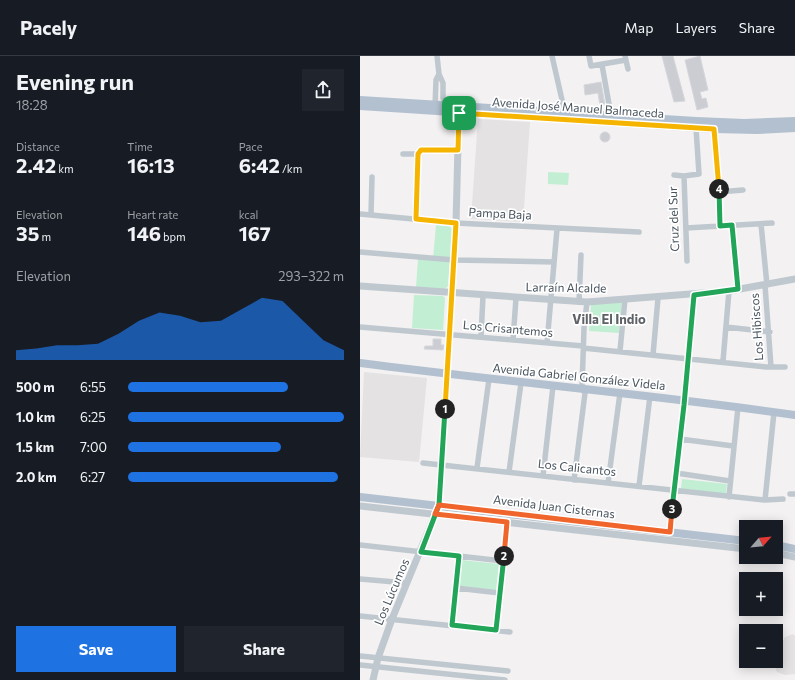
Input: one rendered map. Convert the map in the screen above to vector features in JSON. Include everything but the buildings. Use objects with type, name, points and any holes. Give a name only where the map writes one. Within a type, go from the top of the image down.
[{"type":"main road","name":"Avenida José Manuel Balmaceda","points":[[360,100],[435,108],[696,128],[757,130],[795,128]]},
{"type":"main road","name":"Avenida José Manuel Balmaceda","points":[[360,106],[435,108],[447,105],[459,110],[612,115],[744,123],[795,121]]},
{"type":"main road","name":"Avenida Gabriel González Videla","points":[[360,363],[448,375],[582,388],[738,406],[795,415]]},
{"type":"main road","name":"Avenida Juan Cisternas","points":[[360,497],[739,540]]},
{"type":"main road","points":[[783,546],[795,549]]},
{"type":"street","points":[[437,56],[439,74],[443,84],[443,98],[447,105]]},
{"type":"street","points":[[552,56],[564,113]]},
{"type":"street","points":[[589,56],[591,66],[602,65],[626,58],[628,69]]},
{"type":"street","points":[[602,65],[612,115]]},
{"type":"street","points":[[435,108],[436,80],[439,74]]},
{"type":"street","name":"Los Lúcumos","points":[[373,680],[378,658],[392,619],[421,552],[439,505],[456,223],[459,110]]},
{"type":"street","name":"Cruz del Sur","points":[[674,175],[684,176],[699,174],[696,128]]},
{"type":"street","points":[[714,129],[720,226]]},
{"type":"street","points":[[416,219],[418,154],[421,150],[458,150]]},
{"type":"street","points":[[403,154],[418,154]]},
{"type":"street","name":"Cruz del Sur","points":[[684,176],[687,261]]},
{"type":"street","points":[[370,215],[372,177]]},
{"type":"street","points":[[719,192],[743,190]]},
{"type":"street","name":"Pampa Baja","points":[[360,214],[456,223],[639,232]]},
{"type":"street","points":[[686,228],[772,223]]},
{"type":"street","name":"Los Hibiscos","points":[[761,224],[770,332],[771,367]]},
{"type":"street","points":[[732,225],[738,289]]},
{"type":"street","points":[[546,343],[556,229]]},
{"type":"street","points":[[360,252],[454,260],[554,262]]},
{"type":"street","points":[[579,302],[581,254]]},
{"type":"street","name":"Larraín Alcalde","points":[[360,286],[483,296],[587,302],[694,295],[729,291],[795,279]]},
{"type":"street","points":[[722,361],[729,291]]},
{"type":"street","points":[[670,532],[685,401],[694,295]]},
{"type":"street","points":[[481,338],[483,296]]},
{"type":"street","points":[[513,340],[516,298]]},
{"type":"street","points":[[653,355],[658,298]]},
{"type":"street","points":[[620,351],[625,299]]},
{"type":"street","points":[[574,480],[585,393],[582,388],[583,347],[587,302]]},
{"type":"street","name":"Los Crisantemos","points":[[360,327],[546,343],[771,367],[785,367]]},
{"type":"street","points":[[726,327],[770,332]]},
{"type":"street","points":[[477,468],[489,379]]},
{"type":"street","points":[[509,472],[521,383]]},
{"type":"street","points":[[543,476],[553,386]]},
{"type":"street","points":[[608,483],[620,393]]},
{"type":"street","points":[[639,486],[650,396]]},
{"type":"street","points":[[729,496],[738,406]]},
{"type":"street","points":[[765,500],[774,412]]},
{"type":"street","points":[[680,439],[734,446]]},
{"type":"street","name":"Los Calicantos","points":[[423,463],[765,500],[783,499]]},
{"type":"street","points":[[676,473],[730,482]]},
{"type":"street","name":"Avenida Juan Cisternas","points":[[360,506],[739,547]]},
{"type":"street","points":[[496,630],[507,522]]},
{"type":"street","points":[[360,545],[503,561]]},
{"type":"street","points":[[783,554],[795,557]]},
{"type":"street","points":[[452,625],[459,556]]},
{"type":"street","points":[[360,578],[407,583]]},
{"type":"street","points":[[456,588],[500,592]]},
{"type":"street","points":[[360,616],[510,632]]},
{"type":"street","points":[[360,656],[508,671]]},
{"type":"street","points":[[360,665],[505,680]]},
{"type":"shaded area","points":[[478,119],[530,122],[523,222],[471,219]]},
{"type":"shaded area","points":[[364,372],[427,378],[419,462],[360,457]]},
{"type":"shaded area","points":[[793,634],[795,636],[795,674],[785,675],[777,672],[776,670],[776,668],[783,668],[783,641],[785,637]]},
{"type":"green space","points":[[548,172],[569,173],[568,185],[548,184]]},
{"type":"green space","points":[[436,225],[450,226],[452,229],[448,286],[445,289],[416,287],[418,259],[433,259]]},
{"type":"green space","points":[[414,295],[443,296],[445,298],[443,330],[412,328]]},
{"type":"green space","points":[[622,302],[619,333],[589,331],[591,304]]},
{"type":"green space","points":[[682,479],[727,484],[726,494],[681,489]]},
{"type":"green space","points":[[462,560],[499,564],[496,590],[459,586]]},
{"type":"district","name":"Villa El Indio","points":[[609,319]]},
{"type":"route","points":[[459,113],[458,150],[421,150],[418,152],[416,219],[456,223],[449,335],[448,378],[439,505],[435,514],[421,552],[459,556],[452,625],[496,630],[507,522],[435,514],[439,505],[670,532],[694,295],[738,289],[732,225],[720,226],[714,129],[459,113]]}]
